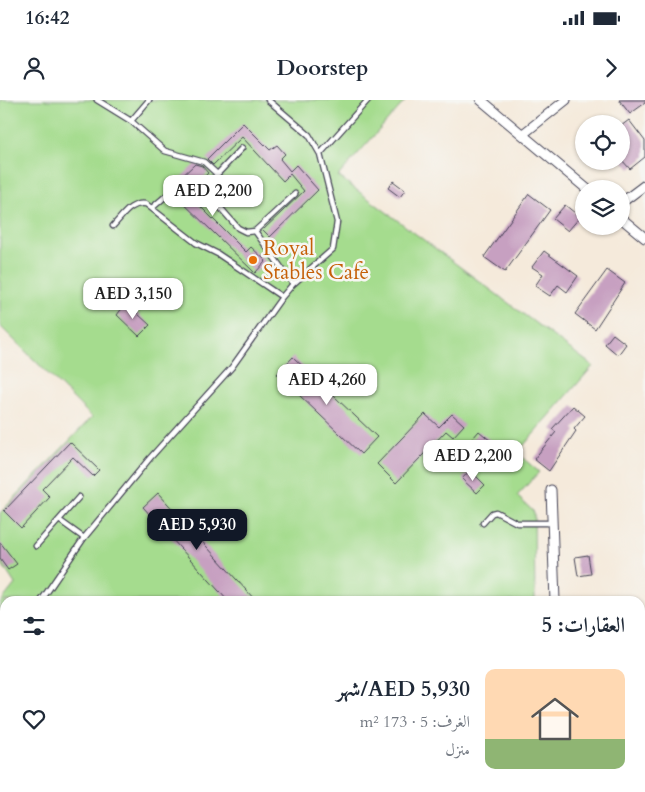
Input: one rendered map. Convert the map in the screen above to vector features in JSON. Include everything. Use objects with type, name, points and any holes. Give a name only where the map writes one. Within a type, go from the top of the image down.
[{"type":"street","points":[[481,100],[577,180]]},
{"type":"street","points":[[523,134],[566,100]]},
{"type":"street","points":[[630,196],[645,185]]},
{"type":"street","points":[[630,226],[645,238]]},
{"type":"street","points":[[551,490],[555,596]]},
{"type":"lane","points":[[97,100],[131,121],[165,152],[204,162],[217,174]]},
{"type":"lane","points":[[131,121],[149,100]]},
{"type":"lane","points":[[44,596],[84,538],[150,458],[232,367],[282,297],[293,284],[333,249],[337,222],[320,154],[308,135],[268,100]]},
{"type":"lane","points":[[320,154],[368,100]]},
{"type":"lane","points":[[242,148],[205,187],[205,193],[242,231],[255,231],[295,194]]},
{"type":"lane","points":[[152,208],[175,188]]},
{"type":"lane","points":[[113,226],[135,204],[146,204],[196,243],[218,254],[282,297]]},
{"type":"lane","points":[[255,231],[293,284]]},
{"type":"lane","points":[[36,546],[80,497]]},
{"type":"lane","points":[[483,523],[492,513],[496,512],[517,523],[552,524]]},
{"type":"lane","points":[[59,520],[84,538]]},
{"type":"green space","points":[[0,100],[406,100],[338,176],[593,366],[517,453],[539,472],[517,496],[534,512],[535,596],[6,596],[15,584],[0,561],[0,513],[92,417],[0,326]]},
{"type":"building","points":[[619,100],[645,100],[645,103],[630,114]]},
{"type":"building","points":[[630,121],[645,141],[645,157],[630,169]]},
{"type":"building","points":[[243,123],[270,150],[277,145],[285,154],[280,159],[290,171],[296,165],[318,190],[270,237],[263,230],[304,191],[290,174],[283,181],[242,137],[213,165],[207,159]]},
{"type":"building","points":[[195,164],[202,166],[208,173],[188,194],[246,252],[251,247],[266,261],[255,273],[174,194],[179,187],[176,182]]},
{"type":"building","points":[[393,181],[405,190],[400,197],[388,188]]},
{"type":"building","points":[[529,194],[550,210],[505,272],[484,257]]},
{"type":"building","points":[[565,205],[575,213],[575,223],[568,231],[553,219]]},
{"type":"building","points":[[544,251],[578,276],[567,292],[558,285],[550,296],[535,286],[543,274],[532,267]]},
{"type":"building","points":[[607,270],[625,283],[595,329],[575,314]]},
{"type":"building","points":[[126,303],[150,325],[139,336],[117,315]]},
{"type":"building","points":[[613,334],[626,344],[618,355],[605,344]]},
{"type":"building","points":[[293,357],[377,437],[361,454],[277,374]]},
{"type":"building","points":[[573,406],[585,416],[574,429],[576,431],[549,471],[534,459],[556,432],[552,429]]},
{"type":"building","points":[[425,414],[439,427],[452,414],[464,425],[453,437],[446,431],[396,483],[377,464]]},
{"type":"building","points":[[479,431],[498,447],[480,468],[461,452]]},
{"type":"building","points":[[70,442],[99,470],[93,476],[73,457],[42,489],[50,497],[21,528],[4,511]]},
{"type":"building","points":[[470,470],[485,485],[477,493],[462,479]]},
{"type":"building","points":[[158,493],[251,596],[223,596],[143,507]]},
{"type":"building","points":[[0,542],[17,564],[8,570],[0,559]]},
{"type":"building","points":[[588,555],[591,574],[578,576],[575,557]]},
{"type":"place","name":"Royal Stables Cafe","points":[[253,260]]}]
